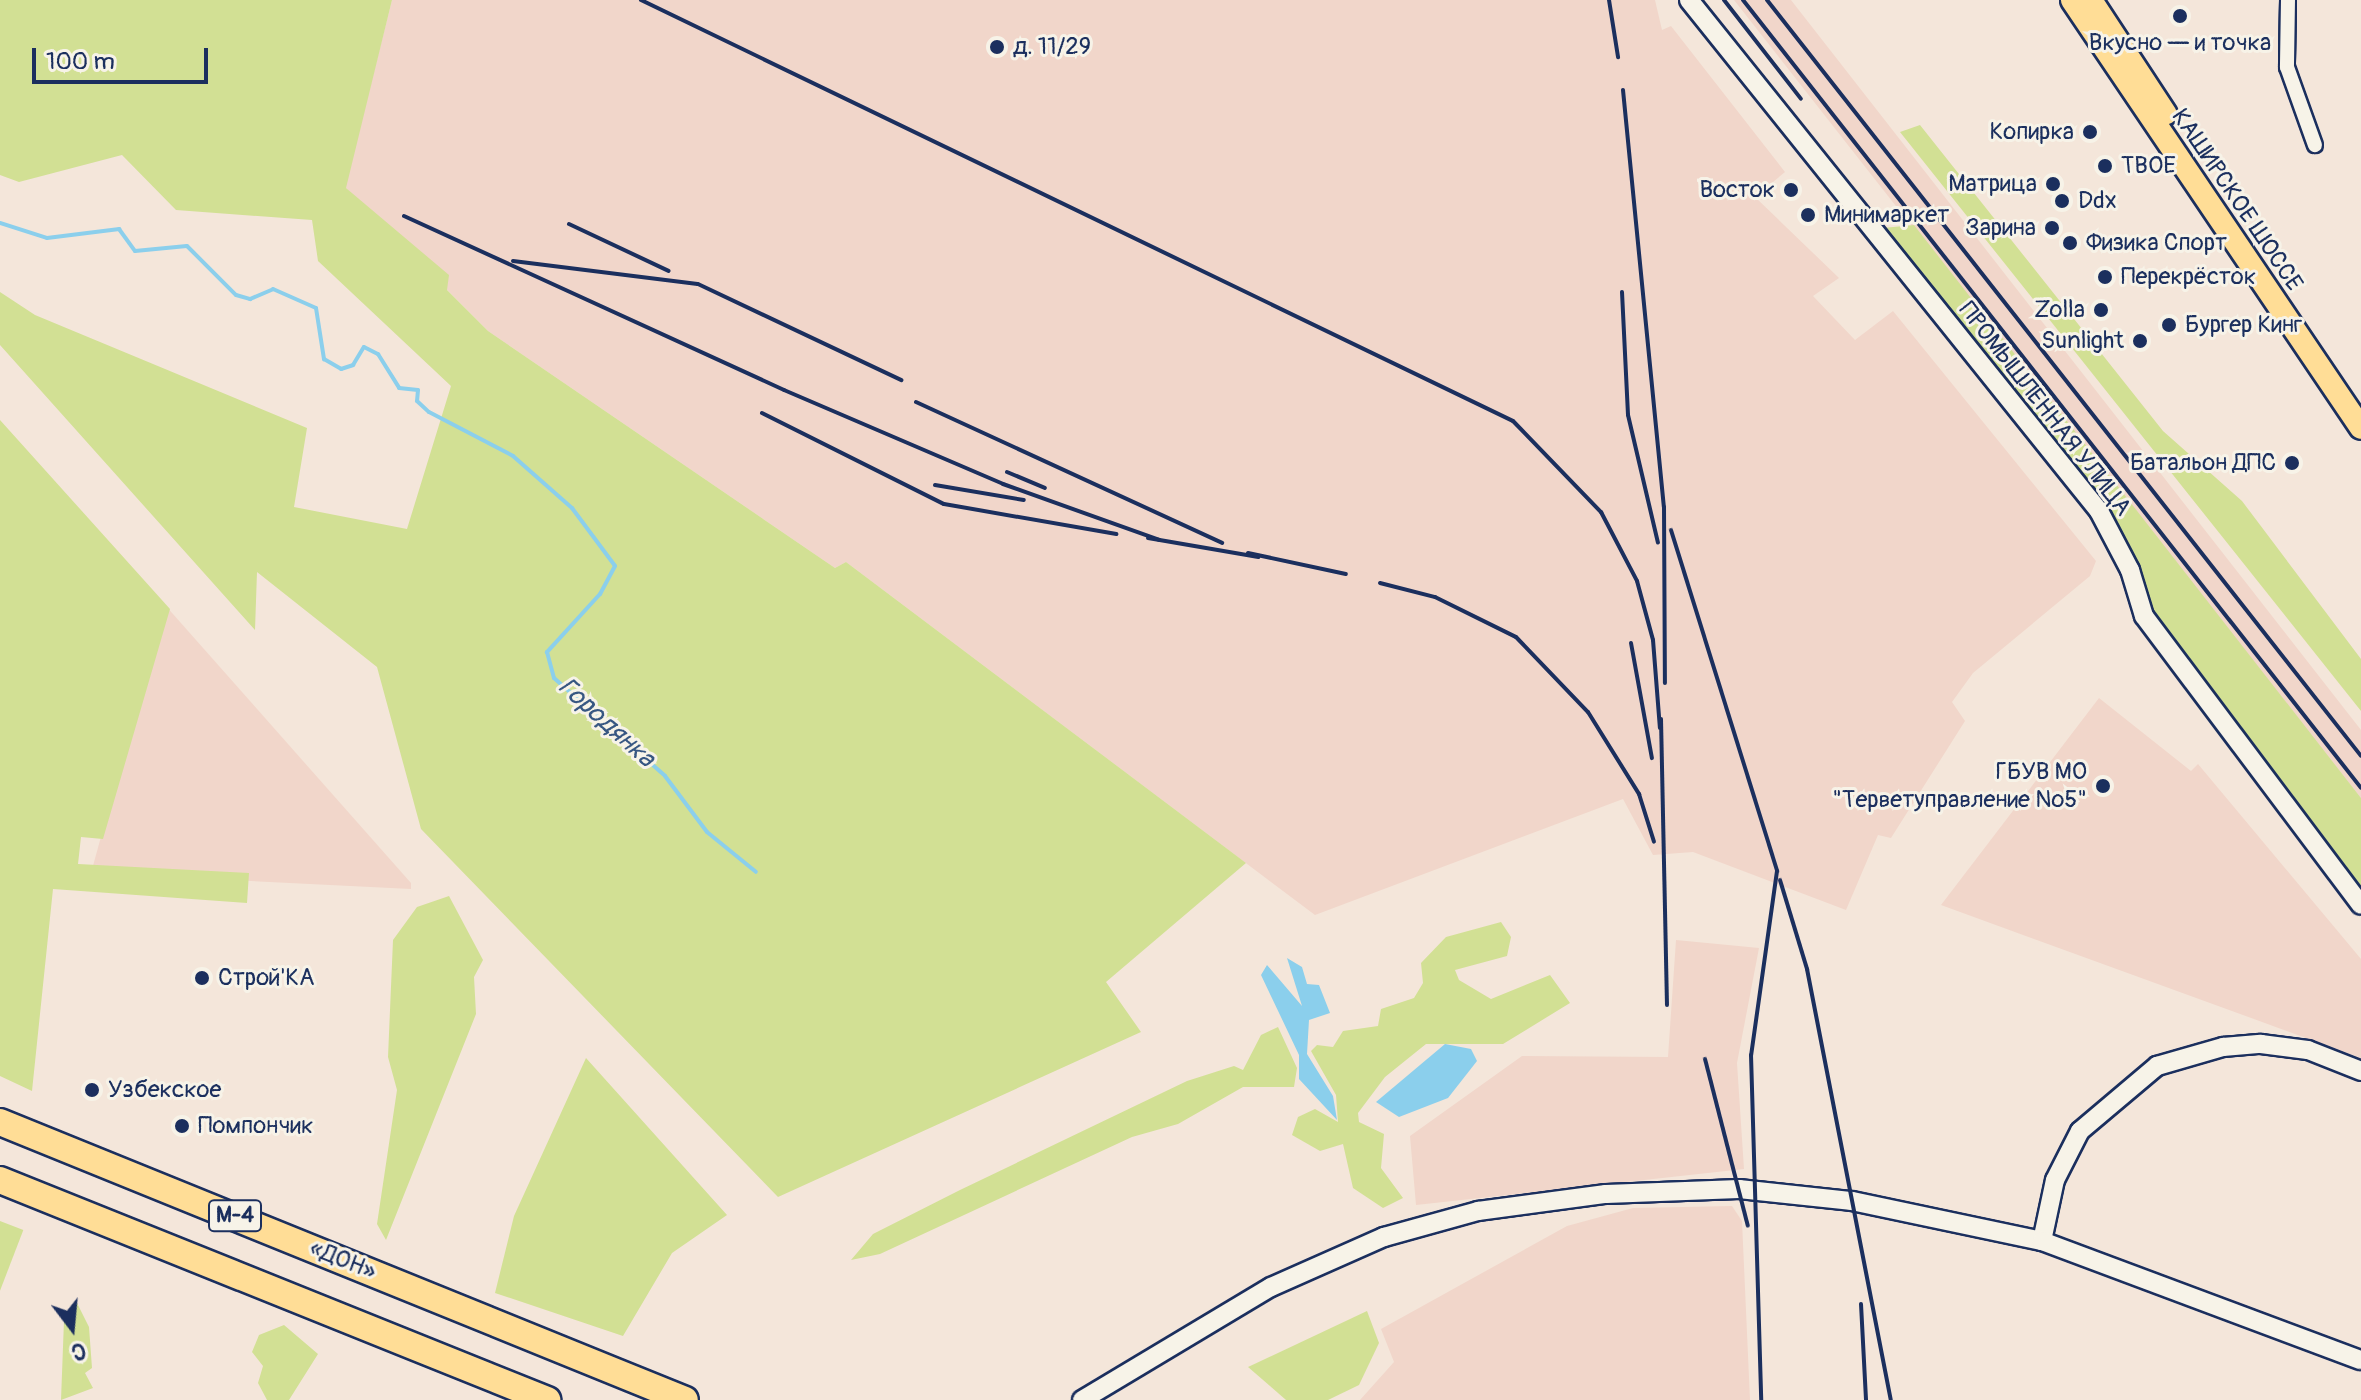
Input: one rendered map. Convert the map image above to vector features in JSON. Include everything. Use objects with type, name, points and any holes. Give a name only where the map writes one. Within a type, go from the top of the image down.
[{"type":"highway","name":"«ДОН»","points":[[0,1122],[685,1400]]},
{"type":"highway","name":"М-4","points":[[0,1180],[547,1400]]},
{"type":"main road","name":"КАШИРСКОЕ ШОССЕ","points":[[2072,0],[2361,428]]},
{"type":"main road","name":"КАШИРСКОЕ ШОССЕ","points":[[2091,0],[2361,403]]},
{"type":"street","name":"ПРОМЫШЛЕННАЯ УЛИЦА","points":[[1689,0],[2099,511],[2130,570],[2144,616],[2361,905]]},
{"type":"street","points":[[2288,0],[2287,67],[2315,145]]},
{"type":"street","points":[[2042,1241],[2055,1180],[2080,1131],[2157,1066],[2223,1047],[2261,1044],[2308,1050],[2361,1071]]},
{"type":"street","points":[[1082,1400],[1195,1329],[1354,1248],[1478,1211],[1606,1194],[1754,1189],[1852,1201],[2042,1241],[2361,1360]]},
{"type":"shaded area","points":[[392,0],[1655,0],[1662,30],[1671,26],[1785,172],[1755,197],[1839,278],[1813,296],[1855,340],[1893,311],[2096,561],[2090,576],[1973,673],[1952,702],[1965,721],[1891,838],[1878,835],[1846,910],[1693,852],[1653,855],[1623,799],[1315,915],[846,562],[835,568],[488,331],[345,187]]},
{"type":"shaded area","points":[[1734,0],[1791,0],[2361,730],[2361,798]]},
{"type":"shaded area","points":[[165,605],[411,883],[411,889],[91,873]]},
{"type":"shaded area","points":[[2099,698],[2191,771],[2198,764],[2361,959],[2361,1058],[1941,905]]},
{"type":"shaded area","points":[[1676,940],[1759,948],[1737,1063],[1744,1169],[1416,1205],[1410,1136],[1522,1056],[1668,1057]]},
{"type":"shaded area","points":[[1732,1206],[1742,1221],[1750,1400],[1360,1400],[1394,1362],[1381,1329],[1567,1226],[1633,1208]]},
{"type":"green space","points":[[0,0],[392,0],[346,188],[449,275],[447,290],[488,331],[835,568],[846,562],[1246,863],[1106,982],[1141,1032],[778,1197],[421,829],[377,667],[257,572],[255,630],[0,345],[0,292],[35,315],[307,428],[294,507],[407,529],[451,386],[318,261],[312,220],[176,210],[122,155],[19,182],[0,175]]},
{"type":"green space","points":[[1920,125],[2163,431],[2242,501],[2361,659],[2361,711],[1900,132]]},
{"type":"green space","points":[[1914,225],[2361,798],[2361,892],[2150,613],[2121,549],[1883,228]]},
{"type":"green space","points":[[0,420],[170,609],[103,839],[81,837],[78,864],[249,873],[247,903],[53,889],[32,1091],[0,1076]]},
{"type":"green space","points":[[449,896],[483,960],[474,977],[476,1014],[386,1240],[377,1224],[397,1090],[388,1057],[393,940],[417,907]]},
{"type":"green space","points":[[1501,922],[1511,937],[1507,956],[1455,970],[1459,980],[1491,999],[1550,975],[1570,1003],[1503,1044],[1426,1044],[1385,1077],[1358,1113],[1359,1122],[1384,1134],[1381,1168],[1403,1198],[1383,1208],[1353,1188],[1343,1144],[1320,1151],[1292,1135],[1298,1117],[1315,1109],[1338,1122],[1336,1095],[1311,1051],[1317,1045],[1333,1047],[1343,1031],[1378,1026],[1381,1009],[1414,998],[1423,983],[1421,963],[1446,937]]},
{"type":"green space","points":[[1278,1027],[1297,1068],[1294,1087],[1243,1087],[1178,1124],[1132,1137],[880,1254],[851,1260],[873,1234],[960,1190],[1187,1081],[1234,1066],[1243,1070],[1261,1035]]},
{"type":"green space","points":[[586,1058],[727,1215],[672,1253],[623,1336],[495,1293],[514,1216]]},
{"type":"green space","points":[[0,1221],[23,1230],[0,1291]]},
{"type":"green space","points":[[77,1303],[89,1327],[92,1368],[85,1373],[93,1388],[61,1400],[64,1320]]},
{"type":"green space","points":[[1367,1311],[1379,1343],[1359,1385],[1328,1400],[1286,1400],[1248,1367]]},
{"type":"green space","points":[[284,1325],[318,1354],[289,1400],[267,1400],[258,1383],[263,1366],[252,1352],[259,1335]]},
{"type":"water","points":[[1287,958],[1302,967],[1307,984],[1319,985],[1330,1013],[1309,1020],[1307,1054],[1333,1096],[1337,1120],[1299,1079],[1299,1055],[1261,975],[1267,965],[1302,1006]]},
{"type":"water","points":[[1445,1044],[1471,1049],[1477,1061],[1448,1098],[1399,1117],[1376,1102]]},
{"type":"waterway","name":"Городянка","points":[[0,223],[47,238],[119,229],[135,251],[187,246],[236,295],[250,299],[273,289],[316,308],[324,359],[341,369],[353,365],[364,347],[378,354],[399,388],[418,390],[417,401],[429,412],[513,456],[572,508],[615,566],[600,594],[547,652],[554,678],[665,776],[707,832],[756,872]]},
{"type":"railway","points":[[641,0],[1513,421],[1601,512],[1637,581],[1653,640],[1660,728]]},
{"type":"railway","points":[[1609,0],[1618,57]]},
{"type":"railway","points":[[1724,0],[1801,99]]},
{"type":"railway","points":[[1743,0],[2361,788]]},
{"type":"railway","points":[[1767,0],[2361,756]]},
{"type":"railway","points":[[1623,90],[1664,507],[1665,683]]},
{"type":"railway","points":[[404,216],[784,390],[1003,484],[1159,540]]},
{"type":"railway","points":[[569,224],[669,271]]},
{"type":"railway","points":[[513,261],[698,284],[901,380]]},
{"type":"railway","points":[[1622,292],[1628,415],[1658,543]]},
{"type":"railway","points":[[916,402],[1222,543]]},
{"type":"railway","points":[[762,413],[944,504],[1116,534]]},
{"type":"railway","points":[[1007,472],[1045,488]]},
{"type":"railway","points":[[935,485],[1024,500]]},
{"type":"railway","points":[[1671,530],[1777,871],[1751,1055],[1761,1400]]},
{"type":"railway","points":[[1148,538],[1258,557]]},
{"type":"railway","points":[[1248,553],[1346,574]]},
{"type":"railway","points":[[1380,583],[1435,597],[1516,637],[1588,712],[1639,794],[1654,842]]},
{"type":"railway","points":[[1631,643],[1652,758]]},
{"type":"railway","points":[[1661,719],[1667,1005]]},
{"type":"railway","points":[[1780,880],[1807,969],[1891,1400]]},
{"type":"railway","points":[[1705,1059],[1748,1226]]},
{"type":"railway","points":[[1861,1304],[1866,1400]]},
{"type":"place","name":"Вкусно — и точка","points":[[2180,16]]},
{"type":"place","name":"д. 11/29","points":[[997,47]]},
{"type":"place","name":"Копирка","points":[[2090,132]]},
{"type":"place","name":"ТВОЕ","points":[[2105,166]]},
{"type":"place","name":"Матрица","points":[[2053,184]]},
{"type":"place","name":"Восток","points":[[1791,190]]},
{"type":"place","name":"Ddx","points":[[2062,201]]},
{"type":"place","name":"Минимаркет","points":[[1808,215]]},
{"type":"place","name":"Зарина","points":[[2052,228]]},
{"type":"place","name":"Физика Спорт","points":[[2070,243]]},
{"type":"place","name":"Перекрёсток","points":[[2105,277]]},
{"type":"place","name":"Zolla","points":[[2101,310]]},
{"type":"place","name":"Бургер Кинг","points":[[2169,325]]},
{"type":"place","name":"Sunlight","points":[[2140,341]]},
{"type":"place","name":"Батальон ДПС","points":[[2292,463]]},
{"type":"place","name":"ГБУВ МО \"Терветуправление №5\"","points":[[2103,786]]},
{"type":"place","name":"Строй'КА","points":[[202,978]]},
{"type":"place","name":"Узбекское","points":[[92,1090]]},
{"type":"place","name":"Помпончик","points":[[182,1126]]}]
